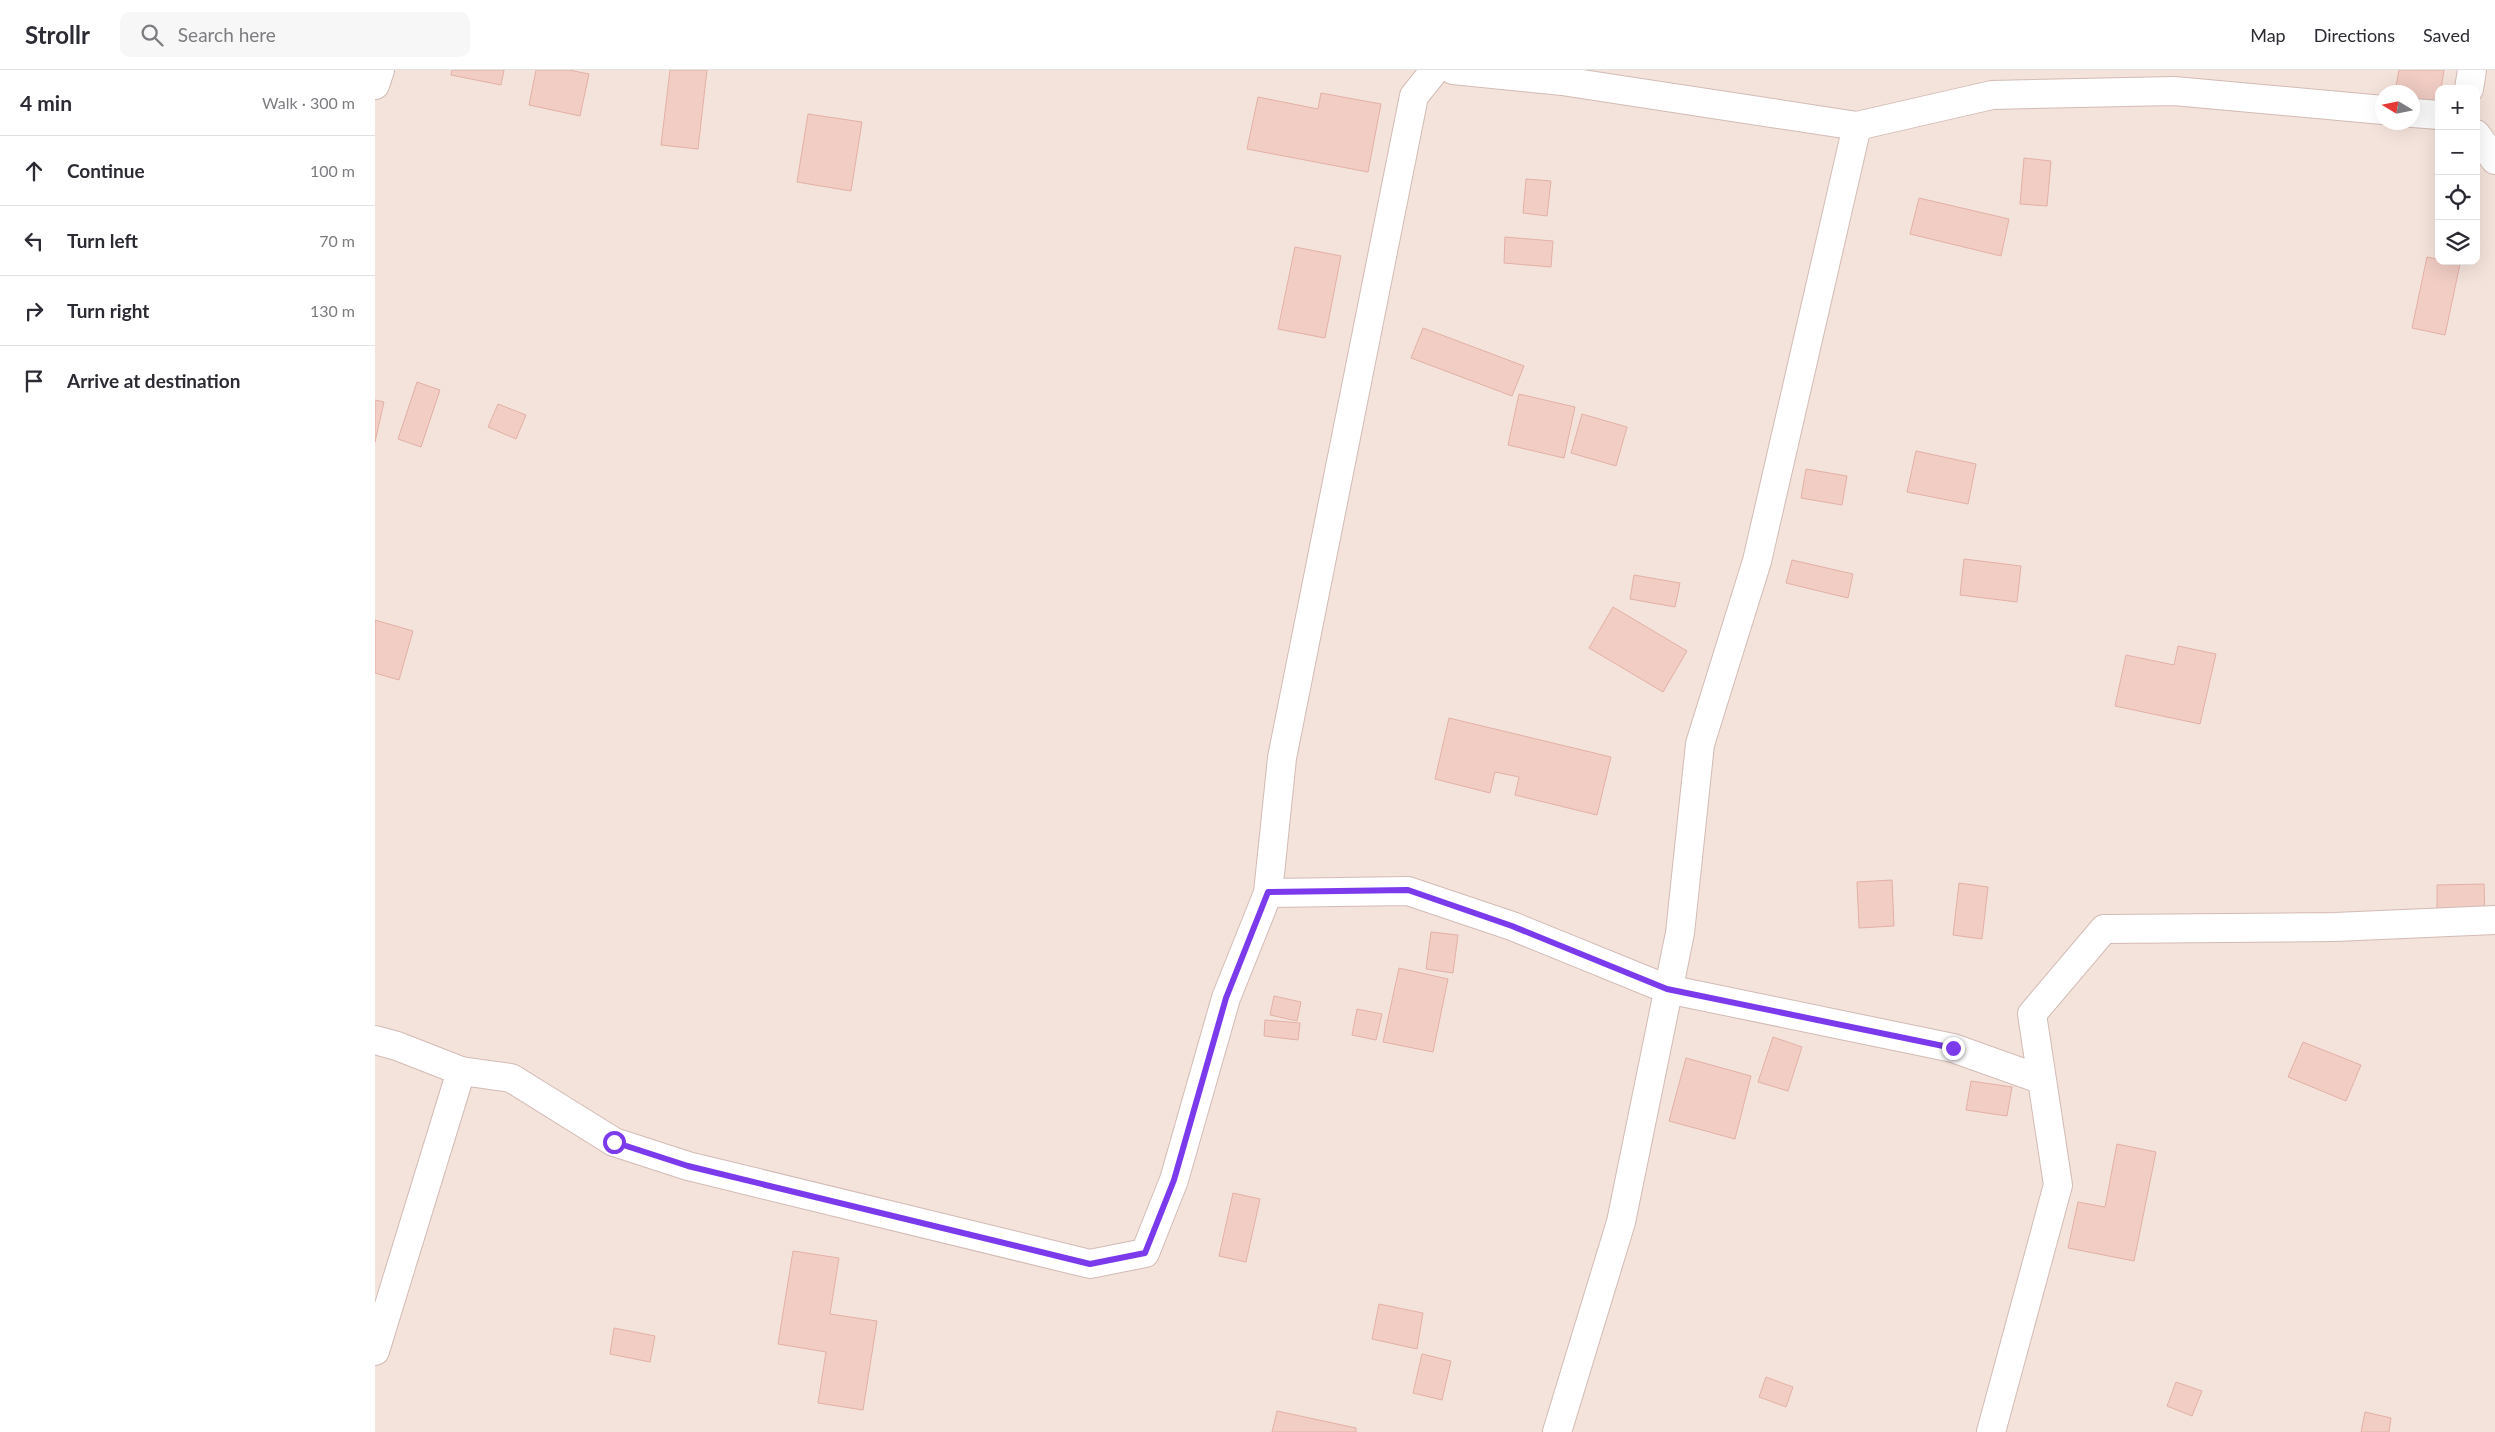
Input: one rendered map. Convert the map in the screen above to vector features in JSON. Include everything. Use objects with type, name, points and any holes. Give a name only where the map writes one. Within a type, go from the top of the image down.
[{"type":"street","points":[[375,85],[380,70]]},
{"type":"street","points":[[375,1040],[397,1046],[461,1071],[511,1078],[614,1142],[688,1166],[1090,1264],[1145,1253],[1174,1180],[1226,998],[1268,892],[1282,758],[1414,96],[1435,70]]},
{"type":"street","points":[[1453,70],[1562,81],[1857,126],[1992,95],[2173,91],[2375,109]]},
{"type":"street","points":[[2470,85],[2472,70]]},
{"type":"street","points":[[2420,114],[2435,115]]},
{"type":"street","points":[[1557,1432],[1621,1222],[1667,989],[1680,933],[1700,744],[1757,561],[1857,126]]},
{"type":"street","points":[[2480,139],[2495,160]]},
{"type":"street","points":[[1268,892],[1408,890],[1512,926],[1667,989],[1953,1048],[2041,1079]]},
{"type":"street","points":[[1991,1432],[2058,1185],[2032,1014],[2103,929],[2335,927],[2495,920]]},
{"type":"street","points":[[375,1351],[461,1071]]},
{"type":"shaded area","points":[[375,70],[2495,70],[2495,1432],[375,1432]]},
{"type":"building","points":[[452,70],[504,70],[501,85],[451,75]]},
{"type":"building","points":[[536,70],[569,70],[589,74],[580,116],[529,105]]},
{"type":"building","points":[[670,70],[707,70],[698,149],[661,145]]},
{"type":"building","points":[[2399,70],[2444,70],[2442,85],[2435,85],[2435,104],[2420,101],[2420,85],[2396,85]]},
{"type":"building","points":[[1321,93],[1381,104],[1368,172],[1247,149],[1258,97],[1318,109]]},
{"type":"building","points":[[808,114],[862,122],[851,191],[797,182]]},
{"type":"building","points":[[2024,158],[2051,161],[2047,206],[2020,204]]},
{"type":"building","points":[[1526,179],[1551,181],[1547,216],[1523,213]]},
{"type":"building","points":[[1919,198],[2009,219],[2001,256],[1910,234]]},
{"type":"building","points":[[1505,237],[1553,241],[1551,267],[1504,263]]},
{"type":"building","points":[[1295,247],[1341,256],[1325,338],[1278,329]]},
{"type":"building","points":[[2427,257],[2435,259],[2435,265],[2460,265],[2445,335],[2412,328]]},
{"type":"building","points":[[1423,328],[1524,366],[1512,396],[1411,358]]},
{"type":"building","points":[[417,382],[440,390],[421,447],[398,439]]},
{"type":"building","points":[[1519,394],[1575,407],[1564,458],[1508,445]]},
{"type":"building","points":[[375,400],[384,402],[375,442]]},
{"type":"building","points":[[498,404],[526,415],[516,439],[488,427]]},
{"type":"building","points":[[1582,414],[1627,427],[1616,466],[1571,453]]},
{"type":"building","points":[[1916,451],[1976,464],[1968,504],[1907,492]]},
{"type":"building","points":[[1806,469],[1847,476],[1842,505],[1801,498]]},
{"type":"building","points":[[1964,559],[2021,566],[2017,602],[1960,595]]},
{"type":"building","points":[[1792,560],[1853,574],[1848,598],[1786,583]]},
{"type":"building","points":[[1634,575],[1680,583],[1675,607],[1630,599]]},
{"type":"building","points":[[1613,607],[1687,651],[1663,692],[1589,648]]},
{"type":"building","points":[[375,620],[413,631],[399,680],[375,673]]},
{"type":"building","points":[[2178,646],[2216,654],[2200,724],[2115,706],[2126,655],[2174,665]]},
{"type":"building","points":[[1449,718],[1611,757],[1597,815],[1515,795],[1519,777],[1495,772],[1490,793],[1435,779]]},
{"type":"building","points":[[1892,880],[1894,926],[1859,928],[1857,882]]},
{"type":"building","points":[[1959,883],[1988,887],[1982,939],[1953,935]]},
{"type":"building","points":[[2484,884],[2485,917],[2437,918],[2437,885]]},
{"type":"building","points":[[1431,932],[1458,935],[1453,973],[1426,969]]},
{"type":"building","points":[[1399,968],[1448,979],[1433,1052],[1383,1042]]},
{"type":"building","points":[[1274,996],[1301,1002],[1297,1021],[1270,1015]]},
{"type":"building","points":[[1357,1009],[1382,1014],[1376,1040],[1352,1035]]},
{"type":"building","points":[[1265,1020],[1300,1023],[1298,1040],[1264,1036]]},
{"type":"building","points":[[1773,1037],[1802,1047],[1788,1091],[1758,1082]]},
{"type":"building","points":[[2303,1042],[2361,1065],[2346,1101],[2288,1077]]},
{"type":"building","points":[[1686,1058],[1751,1076],[1735,1139],[1669,1121]]},
{"type":"building","points":[[1971,1081],[2012,1087],[2007,1116],[1966,1110]]},
{"type":"building","points":[[2117,1144],[2156,1152],[2134,1261],[2068,1248],[2078,1202],[2105,1207]]},
{"type":"building","points":[[1233,1193],[1260,1199],[1246,1262],[1219,1256]]},
{"type":"building","points":[[793,1251],[839,1258],[830,1314],[877,1321],[863,1410],[818,1403],[826,1352],[778,1344]]},
{"type":"building","points":[[1379,1304],[1423,1313],[1417,1349],[1372,1339]]},
{"type":"building","points":[[614,1328],[655,1336],[650,1362],[610,1354]]},
{"type":"building","points":[[1422,1354],[1451,1361],[1442,1400],[1413,1393]]},
{"type":"building","points":[[1766,1377],[1793,1387],[1786,1407],[1759,1397]]},
{"type":"building","points":[[2176,1382],[2202,1391],[2192,1416],[2167,1406]]},
{"type":"building","points":[[1277,1411],[1356,1428],[1356,1432],[1272,1432]]},
{"type":"building","points":[[2365,1412],[2391,1418],[2389,1432],[2361,1432]]},
{"type":"route","points":[[614,1142],[688,1166],[1090,1264],[1145,1253],[1174,1180],[1226,998],[1268,892],[1408,890],[1512,926],[1667,989],[1895,1038],[1953,1048]]}]
